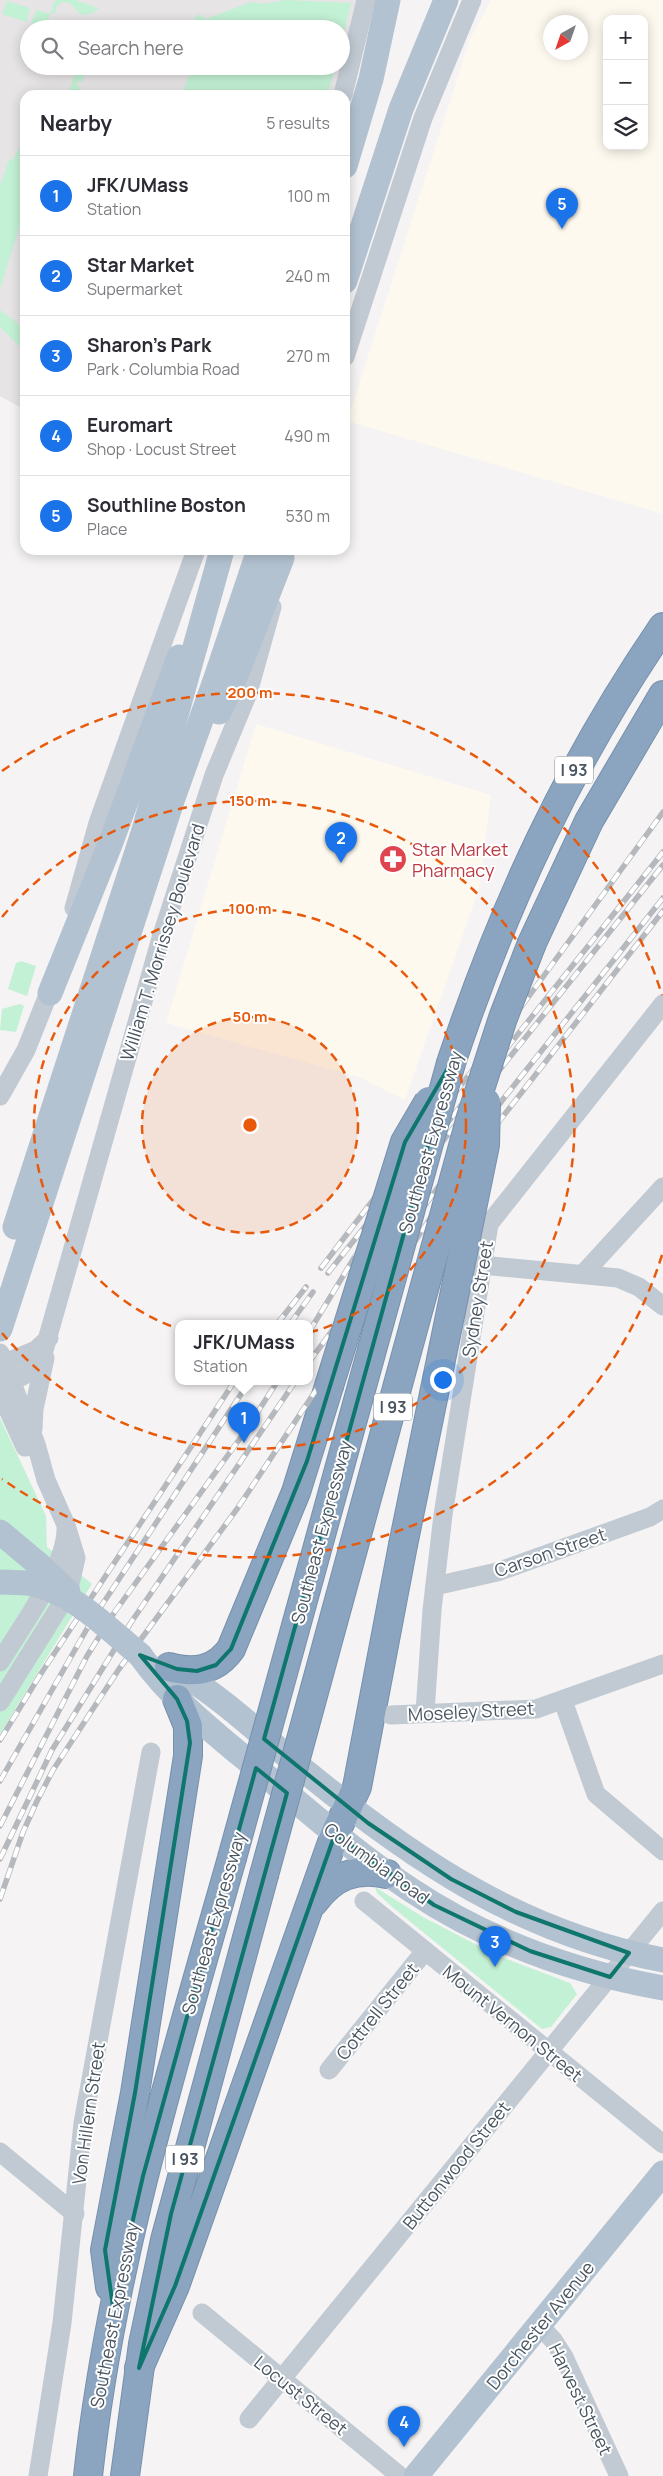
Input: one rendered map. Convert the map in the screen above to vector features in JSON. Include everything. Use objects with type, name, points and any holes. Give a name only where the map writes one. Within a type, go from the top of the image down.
[{"type":"highway","name":"Southeast Expressway","points":[[88,2476],[113,2307],[145,2168],[451,1063],[503,923],[534,850],[568,782],[607,713],[663,627]]},
{"type":"highway","name":"Southeast Expressway","points":[[125,2476],[139,2368],[171,2214],[486,1067],[532,943],[590,821],[663,695]]},
{"type":"highway","points":[[170,1666],[184,1671],[203,1670],[216,1665],[227,1655],[235,1642],[307,1461],[405,1142],[451,1063]]},
{"type":"highway","points":[[139,2368],[175,2286],[335,1834],[357,1787],[403,1545],[484,1145],[486,1067]]},
{"type":"highway","points":[[113,2307],[105,2250],[136,2084],[188,1756],[188,1726],[177,1698]]},
{"type":"highway","points":[[306,1916],[324,1889],[340,1877],[365,1871],[387,1874]]},
{"type":"main road","points":[[350,149],[371,79],[388,0]]},
{"type":"main road","points":[[350,266],[398,117],[446,0]]},
{"type":"main road","points":[[0,1272],[139,846],[220,555]]},
{"type":"main road","name":"William T. Morrissey Boulevard","points":[[0,1330],[174,798],[257,555]]},
{"type":"main road","points":[[174,798],[235,680],[283,555]]},
{"type":"main road","points":[[50,994],[111,842],[170,680],[213,579]]},
{"type":"main road","name":"Columbia Road","points":[[0,1532],[33,1573],[78,1603],[140,1655],[177,1698],[335,1834],[387,1874],[434,1904],[482,1930],[552,1959],[610,1977],[663,1988]]},
{"type":"main road","points":[[0,1582],[33,1573]]},
{"type":"main road","name":"Columbia Road","points":[[140,1655],[170,1666],[208,1693],[348,1807],[405,1850],[468,1889],[541,1922],[628,1953],[663,1960]]},
{"type":"main road","name":"Dorchester Avenue","points":[[416,2476],[663,2173]]},
{"type":"street","points":[[350,69],[366,0]]},
{"type":"street","points":[[350,342],[420,125],[472,0]]},
{"type":"street","points":[[345,90],[349,75]]},
{"type":"street","points":[[0,1096],[26,1050],[50,994],[98,823],[194,555]]},
{"type":"street","name":"William T. Morrissey Boulevard","points":[[4,1387],[28,1375],[35,1368],[41,1360],[49,1338],[161,938],[214,775],[248,693],[263,645],[283,555]]},
{"type":"street","name":"Sydney Street","points":[[425,1712],[434,1586],[482,1265],[490,1224],[663,1004]]},
{"type":"street","points":[[0,1085],[14,1070]]},
{"type":"street","points":[[584,1274],[663,1187]]},
{"type":"street","points":[[482,1265],[584,1274],[629,1282],[639,1287],[663,1306]]},
{"type":"street","points":[[46,1480],[25,1447],[4,1387],[1,1360],[36,1350],[49,1338]]},
{"type":"street","points":[[34,1438],[34,1409],[49,1338]]},
{"type":"street","points":[[0,1702],[54,1615],[70,1584],[76,1558],[66,1525],[46,1480],[34,1438],[4,1387]]},
{"type":"street","name":"Carson Street","points":[[434,1586],[497,1572],[650,1517],[663,1509]]},
{"type":"street","points":[[0,1662],[58,1563],[66,1540],[66,1525]]},
{"type":"street","name":"Moseley Street","points":[[391,1715],[425,1712],[521,1711],[536,1709],[663,1664]]},
{"type":"street","points":[[563,1701],[589,1780],[596,1794],[663,1851]]},
{"type":"street","name":"Von Hillern Street","points":[[38,2476],[62,2323],[75,2214],[83,2123],[151,1752]]},
{"type":"street","name":"Mount Vernon Street","points":[[364,1901],[663,2144]]},
{"type":"street","name":"Buttonwood Street","points":[[248,2419],[663,1911]]},
{"type":"street","name":"Cottrell Street","points":[[329,2070],[425,1951]]},
{"type":"street","points":[[0,2152],[75,2214]]},
{"type":"street","name":"Locust Street","points":[[202,2313],[400,2476]]},
{"type":"street","name":"Harvest Street","points":[[540,2325],[564,2357],[619,2476]]},
{"type":"highlighted area","points":[[451,1063],[264,1739],[368,1823],[451,1879],[516,1912],[629,1953],[610,1977],[530,1951],[434,1905],[335,1834],[175,2286],[139,2368],[171,2214],[287,1793],[256,1768],[143,2176],[113,2307],[105,2250],[135,2093],[190,1743],[187,1721],[177,1699],[140,1655],[177,1669],[197,1671],[216,1665],[231,1649],[307,1461],[405,1142]]},
{"type":"shaded area","points":[[0,0],[358,0],[350,33],[350,20],[20,20],[20,75],[340,75],[336,90],[20,90],[20,407],[0,396]]},
{"type":"shaded area","points":[[491,0],[663,0],[663,514],[350,422],[350,412],[470,39]]},
{"type":"shaded area","points":[[256,724],[491,795],[479,889],[405,1100],[361,1078],[166,1023]]},
{"type":"green space","points":[[55,0],[75,0],[99,8],[93,13],[81,15],[70,3],[62,2],[56,7],[56,13],[50,14]]},
{"type":"green space","points":[[286,0],[351,3],[347,20],[194,20],[197,14],[206,19],[251,2],[263,4]]},
{"type":"green space","points":[[7,1],[30,8],[27,20],[21,20],[2,14]]},
{"type":"green space","points":[[37,10],[50,14],[48,20],[32,20]]},
{"type":"green space","points":[[74,75],[84,75],[82,82],[78,81],[77,86],[80,87],[79,90],[70,90]]},
{"type":"green space","points":[[189,75],[333,75],[329,90],[184,90]]},
{"type":"green space","points":[[20,146],[20,225],[0,289],[0,186],[9,159],[13,160]]},
{"type":"green space","points":[[0,310],[20,325],[20,347],[0,327]]},
{"type":"green space","points":[[21,961],[36,966],[27,996],[8,989],[16,963]]},
{"type":"green space","points":[[20,1004],[24,1006],[16,1032],[0,1030],[2,1009]]},
{"type":"green space","points":[[0,1418],[46,1516],[47,1547],[92,1584],[0,1734]]},
{"type":"green space","points":[[375,1887],[423,1917],[496,1955],[570,1983],[577,1994],[551,2027],[542,2029],[391,1906],[377,1893]]},
{"type":"railway","points":[[321,1268],[524,1003],[663,812]]},
{"type":"railway","points":[[397,1186],[663,852]]},
{"type":"railway","points":[[313,1325],[354,1258],[384,1215],[663,865]]},
{"type":"railway","points":[[313,1357],[504,1098],[663,898]]},
{"type":"railway","points":[[0,1899],[23,1832],[53,1770],[119,1669],[237,1509],[469,1160],[663,911]]},
{"type":"railway","points":[[328,1273],[386,1200]]},
{"type":"railway","points":[[280,1320],[306,1287]]},
{"type":"railway","points":[[293,1320],[313,1292]]},
{"type":"railway","points":[[0,1740],[40,1675],[232,1385]]},
{"type":"railway","points":[[0,1781],[92,1620],[247,1385]]},
{"type":"railway","points":[[0,1826],[87,1656],[114,1613],[246,1430],[275,1385]]},
{"type":"railway","points":[[0,1859],[52,1750],[132,1621],[293,1385]]},
{"type":"place","name":"Southline Boston","points":[[562,229]]},
{"type":"place","name":"Star Market Pharmacy","points":[[393,859]]},
{"type":"place","name":"Star Market","points":[[341,863]]},
{"type":"place","name":"JFK/UMass","points":[[244,1443]]},
{"type":"place","name":"Sharon's Park","points":[[495,1967]]},
{"type":"place","name":"Euromart","points":[[404,2447]]}]
